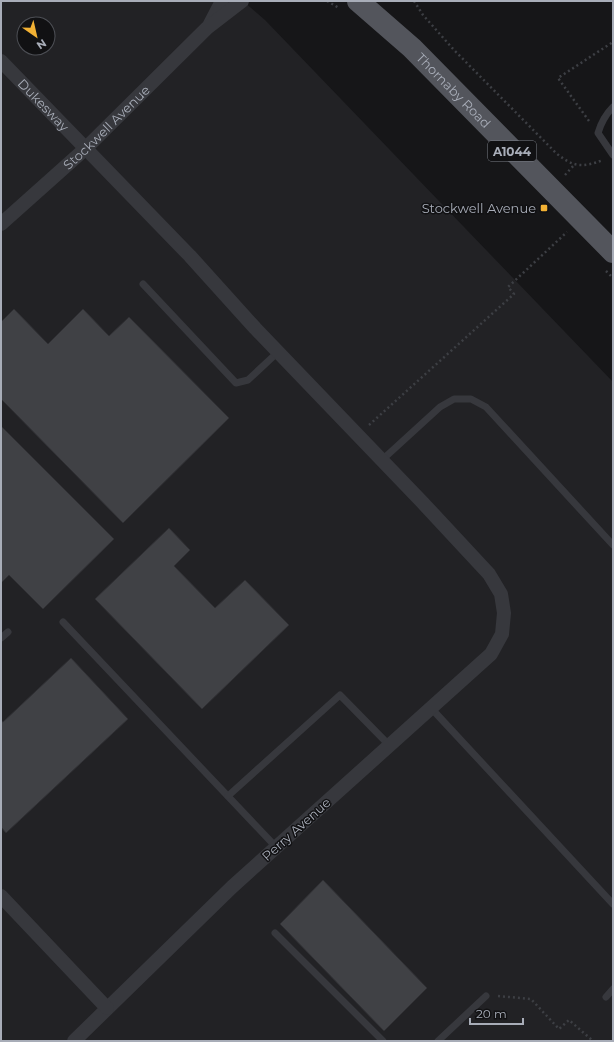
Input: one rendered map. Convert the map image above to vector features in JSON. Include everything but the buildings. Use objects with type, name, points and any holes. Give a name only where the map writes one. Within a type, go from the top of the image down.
[{"type":"main road","name":"Thornaby Road","points":[[358,1],[412,48],[613,252]]},
{"type":"main road","name":"Thornaby Road","points":[[378,1],[412,48]]},
{"type":"street","name":"Stockwell Avenue","points":[[207,28],[222,1]]},
{"type":"street","name":"Stockwell Avenue","points":[[1,224],[85,149],[207,28],[242,1]]},
{"type":"street","name":"Dukesway","points":[[1,61],[190,256],[278,352]]},
{"type":"street","name":"Perry Avenue","points":[[74,1041],[232,887],[491,654],[502,634],[504,613],[500,594],[489,574],[278,352]]},
{"type":"street","points":[[1,896],[107,1008]]},
{"type":"lane","points":[[610,157],[598,133],[606,114],[613,107]]},
{"type":"lane","points":[[142,284],[236,384],[248,380],[278,352]]},
{"type":"lane","points":[[382,460],[440,407],[454,399],[471,399],[486,407],[613,545]]},
{"type":"lane","points":[[63,622],[276,847]]},
{"type":"lane","points":[[1,638],[8,632]]},
{"type":"lane","points":[[228,796],[340,694],[389,745]]},
{"type":"lane","points":[[430,708],[613,904]]},
{"type":"lane","points":[[275,933],[383,1041]]},
{"type":"lane","points":[[606,997],[613,989]]},
{"type":"lane","points":[[438,1041],[486,996]]},
{"type":"path","points":[[414,1],[423,15],[454,50],[556,153],[574,165],[587,165],[610,157]]},
{"type":"path","points":[[598,133],[558,78],[613,42]]},
{"type":"path","points":[[358,435],[514,294],[508,287],[567,231]]},
{"type":"path","points":[[486,996],[531,999],[559,1029],[569,1020],[593,1041]]},
{"type":"shaded area","points":[[1,1],[243,1],[265,20],[613,382],[613,1041],[1,1041]]},
{"type":"place","name":"Stockwell Avenue","points":[[544,208]]}]
